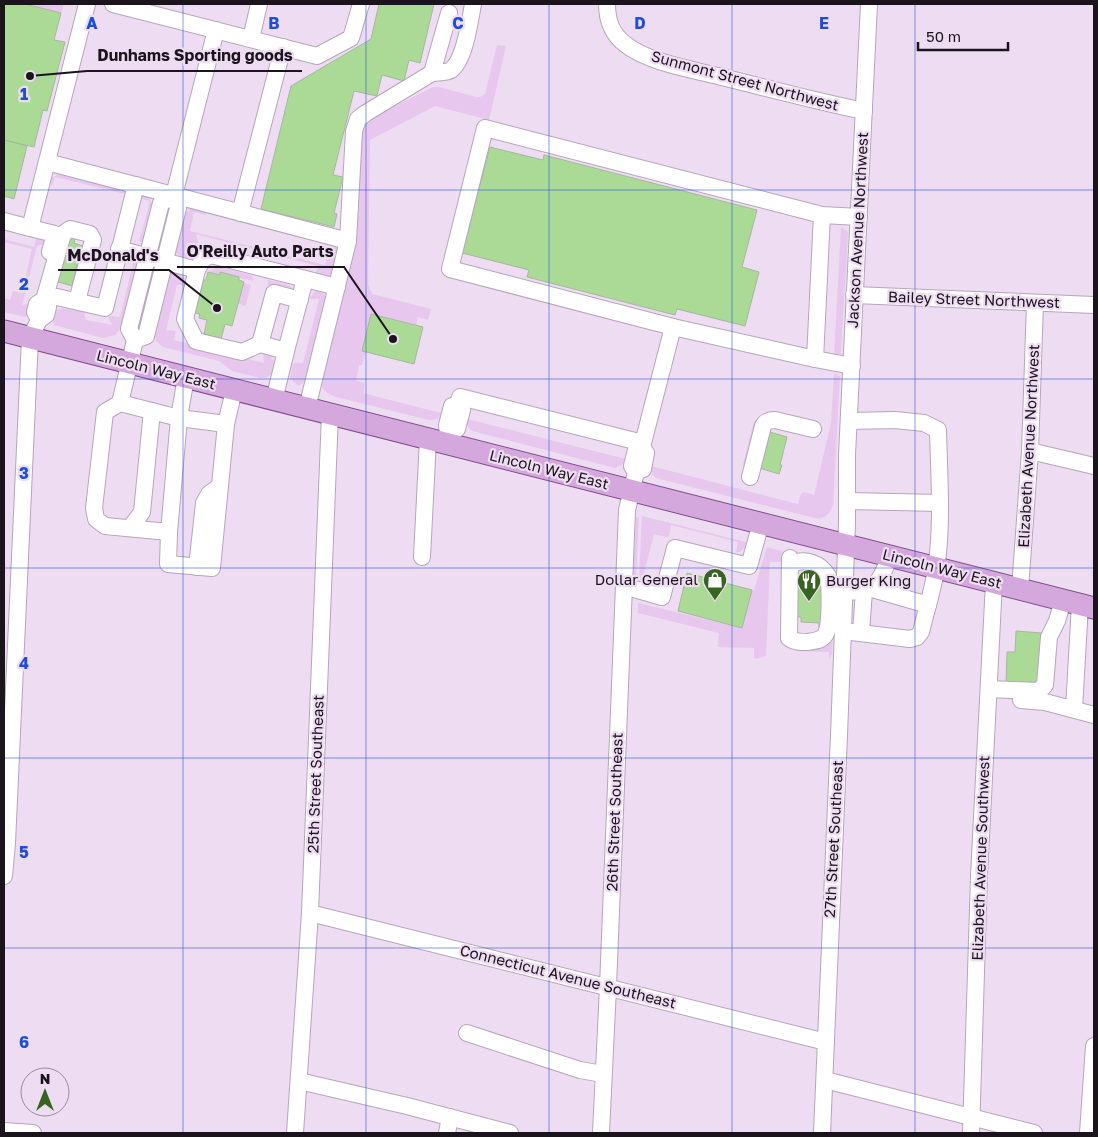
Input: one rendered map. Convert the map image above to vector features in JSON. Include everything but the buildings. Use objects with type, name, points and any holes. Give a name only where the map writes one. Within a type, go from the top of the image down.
[{"type":"main road","name":"Lincoln Way East","points":[[4,331],[34,329],[130,363],[330,414],[634,482],[761,523],[1079,604]]},
{"type":"street","points":[[30,228],[87,4]]},
{"type":"street","points":[[113,4],[317,56],[351,38],[361,4]]},
{"type":"street","points":[[251,39],[259,4]]},
{"type":"street","points":[[307,408],[348,241],[354,131],[358,119],[432,72],[447,72],[453,69],[461,58],[473,4]]},
{"type":"street","name":"Sunmont Street Northwest","points":[[607,4],[607,17],[610,24],[626,46],[659,60],[830,105],[864,111]]},
{"type":"street","name":"Jackson Avenue Northwest","points":[[847,500],[847,455],[854,295],[869,4]]},
{"type":"street","points":[[432,72],[449,13]]},
{"type":"street","points":[[135,340],[146,336],[178,208],[174,195],[216,30]]},
{"type":"street","points":[[240,212],[283,47]]},
{"type":"street","points":[[852,366],[673,327],[450,269],[485,128],[822,215],[859,217]]},
{"type":"street","points":[[47,162],[348,241]]},
{"type":"street","points":[[44,300],[57,297],[105,308],[136,185]]},
{"type":"street","points":[[120,403],[135,340],[129,329],[147,256],[161,203],[174,195]]},
{"type":"street","points":[[815,359],[822,215]]},
{"type":"street","points":[[4,221],[55,234],[42,285],[44,300],[48,307],[46,315],[34,329],[8,834],[4,876]]},
{"type":"street","points":[[44,300],[63,234],[70,229],[90,234],[93,240],[77,301]]},
{"type":"street","points":[[119,249],[197,270]]},
{"type":"street","points":[[286,351],[260,344],[242,352],[196,341],[185,319],[197,270],[203,259],[210,255],[338,287]]},
{"type":"street","points":[[190,332],[205,275],[213,265],[221,265],[296,284],[305,279]]},
{"type":"street","points":[[274,400],[305,279]]},
{"type":"street","points":[[260,344],[274,294],[300,300]]},
{"type":"street","name":"Bailey Street Northwest","points":[[854,295],[1094,305]]},
{"type":"street","name":"Elizabeth Avenue Northwest","points":[[1020,589],[1030,451],[1035,303]]},
{"type":"street","points":[[422,557],[441,439],[452,406],[458,404],[460,397],[643,446],[673,327]]},
{"type":"street","points":[[186,377],[179,418],[168,564],[212,568],[226,424],[234,390]]},
{"type":"street","points":[[170,532],[105,526],[96,519],[94,508],[105,412],[120,403],[179,418],[226,424]]},
{"type":"street","points":[[130,528],[142,512],[152,411]]},
{"type":"street","name":"25th Street Southeast","points":[[295,1133],[310,913],[330,414]]},
{"type":"street","points":[[750,476],[763,426],[766,422],[775,420],[812,430]]},
{"type":"street","points":[[843,630],[910,638],[917,637],[921,632],[936,567],[940,502],[938,430],[924,423],[895,420],[849,421]]},
{"type":"street","name":"26th Street Southeast","points":[[601,1133],[627,510],[634,482],[642,468],[646,453],[643,446]]},
{"type":"street","points":[[1030,451],[1094,466]]},
{"type":"street","points":[[847,500],[940,502]]},
{"type":"street","name":"27th Street Southeast","points":[[822,1133],[847,500]]},
{"type":"street","points":[[624,586],[662,597],[675,548],[749,566],[761,523]]},
{"type":"street","points":[[860,632],[867,589],[881,577],[890,555]]},
{"type":"street","points":[[790,561],[811,562],[819,566],[828,576],[828,625],[826,634],[820,640],[795,641],[788,638],[790,561]]},
{"type":"street","name":"Elizabeth Avenue Southwest","points":[[971,1133],[979,876],[994,582]]},
{"type":"street","points":[[844,592],[867,589],[928,605]]},
{"type":"street","points":[[1045,694],[1049,636],[1057,621],[1079,604]]},
{"type":"street","points":[[1074,709],[1079,604]]},
{"type":"street","points":[[989,694],[1039,691],[1074,709],[1094,715]]},
{"type":"street","name":"Connecticut Avenue Southeast","points":[[310,913],[826,1042]]},
{"type":"street","points":[[467,1033],[580,1070],[603,1074]]},
{"type":"street","points":[[1088,1133],[1094,1046]]},
{"type":"street","points":[[825,1080],[1034,1133]]},
{"type":"street","points":[[299,1081],[510,1133]]},
{"type":"street","points":[[447,1133],[450,1117]]},
{"type":"street","points":[[4,1132],[33,1133]]},
{"type":"shaded area","points":[[25,4],[64,4],[61,13]]},
{"type":"shaded area","points":[[497,45],[506,46],[489,120],[435,106],[370,140],[368,284],[372,294],[431,309],[428,320],[418,317],[416,325],[371,314],[362,351],[366,352],[362,365],[359,365],[356,381],[364,383],[363,393],[441,413],[438,419],[429,420],[332,396],[323,388],[321,379],[355,247],[361,127],[371,118],[433,87],[476,97],[485,94]]},
{"type":"shaded area","points":[[58,174],[126,191],[125,194],[55,177],[51,186],[52,178]]},
{"type":"shaded area","points":[[145,196],[150,199],[153,206],[144,241],[139,242],[150,201],[140,198]]},
{"type":"shaded area","points":[[192,208],[205,211],[206,215],[194,212],[190,231],[325,265],[330,246],[321,243],[334,245],[339,251],[332,275],[328,277],[315,276],[318,266],[196,234],[199,245],[187,243],[185,253],[194,257],[182,258],[174,251],[185,213]]},
{"type":"shaded area","points":[[841,227],[848,232],[841,354],[834,356]]},
{"type":"shaded area","points":[[37,236],[49,242],[37,246],[22,305],[31,303],[29,315],[25,317],[4,312],[4,298],[10,300],[13,291],[22,293],[32,249],[4,242],[4,239],[34,247]]},
{"type":"shaded area","points":[[134,260],[138,264],[121,328],[115,335],[103,338],[54,325],[52,319],[56,311],[64,309],[76,311],[77,308],[83,308],[86,320],[112,325],[109,319],[110,316],[120,317]]},
{"type":"shaded area","points":[[218,267],[251,275],[254,280],[208,272]]},
{"type":"shaded area","points":[[152,269],[155,270],[140,333],[136,335],[150,271]]},
{"type":"shaded area","points":[[174,272],[182,275],[187,283],[186,285],[177,285],[166,330],[176,331],[174,340],[264,363],[263,353],[269,354],[275,362],[272,374],[265,378],[260,378],[232,371],[219,361],[163,347],[156,341],[154,333],[169,274]]},
{"type":"shaded area","points":[[268,280],[289,285],[294,290],[267,285]]},
{"type":"shaded area","points":[[243,283],[251,285],[246,305],[244,306],[238,303]]},
{"type":"shaded area","points":[[318,291],[325,295],[328,302],[306,381],[298,386],[290,378],[293,363],[303,363],[319,299],[309,299],[314,292]]},
{"type":"shaded area","points":[[834,374],[840,376],[833,505],[824,517],[815,518],[656,478],[652,474],[651,466],[798,504],[801,494],[804,492],[814,495],[831,423]]},
{"type":"shaded area","points":[[467,419],[626,459],[625,463],[615,468],[472,431],[467,425]]},
{"type":"shaded area","points":[[754,421],[759,421],[745,467],[743,464]]},
{"type":"shaded area","points":[[642,516],[746,542],[740,552],[736,552],[738,542],[671,525],[669,536],[654,534],[643,577],[652,579],[653,581],[650,582],[639,579]]},
{"type":"shaded area","points":[[636,517],[639,518],[636,579],[633,576]]},
{"type":"shaded area","points":[[767,547],[781,551],[785,557],[781,562],[770,562],[766,656],[754,658],[754,648],[718,647],[719,633],[638,613],[638,603],[742,628],[752,590],[754,590]]},
{"type":"shaded area","points":[[834,583],[832,653],[829,660],[829,652],[798,651],[795,648],[820,643]]},
{"type":"place","name":"Dunhams Sporting goods","points":[[30,76]]},
{"type":"place","name":"McDonald's","points":[[217,308]]},
{"type":"place","name":"O'Reilly Auto Parts","points":[[393,339]]},
{"type":"place","name":"Dollar General","points":[[715,601]]},
{"type":"place","name":"Burger King","points":[[809,602]]}]
